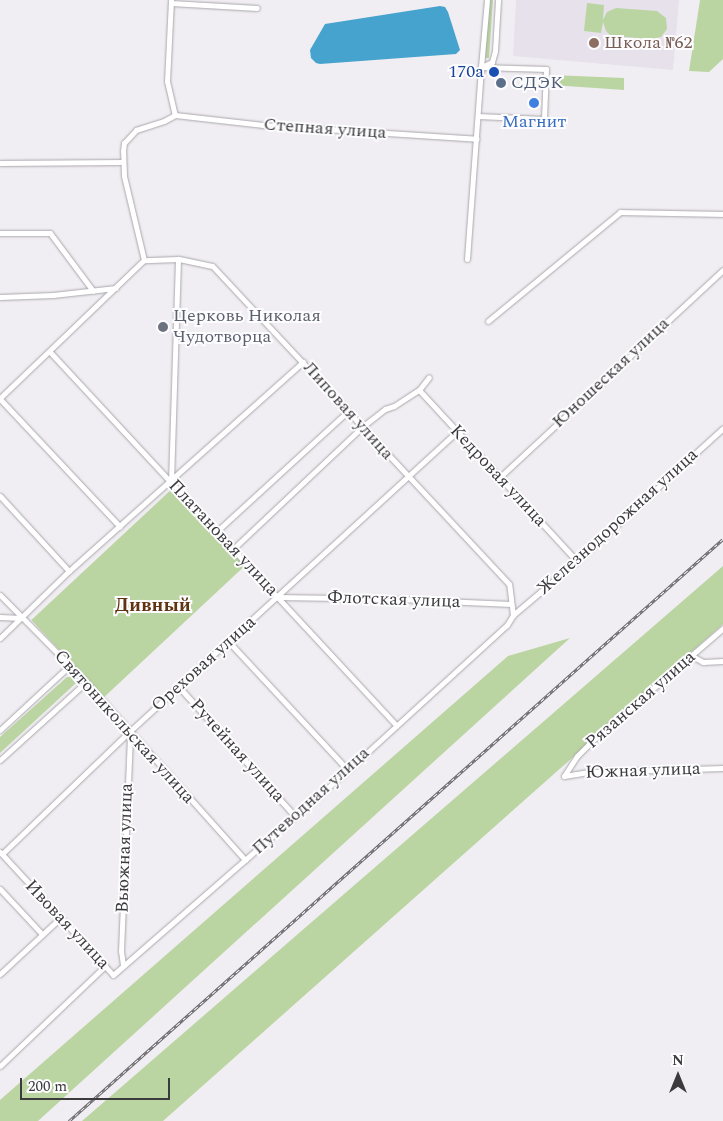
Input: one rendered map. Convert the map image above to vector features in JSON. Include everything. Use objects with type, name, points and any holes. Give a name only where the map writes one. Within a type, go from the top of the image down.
[{"type":"street","points":[[467,259],[487,0]]},
{"type":"street","points":[[481,67],[492,62],[495,51],[498,0]]},
{"type":"street","points":[[120,527],[0,398],[144,260],[123,162],[124,143],[136,130],[164,121],[175,115],[167,81],[171,1],[258,8]]},
{"type":"street","points":[[478,116],[544,119],[546,69],[481,67]]},
{"type":"street","name":"Степная улица","points":[[175,115],[263,125],[477,139]]},
{"type":"street","points":[[0,163],[123,162]]},
{"type":"street","points":[[488,321],[620,212],[723,214]]},
{"type":"street","points":[[0,233],[50,233],[93,291]]},
{"type":"street","points":[[171,482],[178,259]]},
{"type":"street","name":"Липовая улица","points":[[144,260],[178,259],[212,266],[509,584],[511,604]]},
{"type":"street","name":"Юношеская улица","points":[[500,477],[723,270]]},
{"type":"street","points":[[0,297],[53,295],[116,288]]},
{"type":"street","name":"Платановая улица","points":[[50,352],[396,724]]},
{"type":"street","points":[[0,638],[69,571],[171,482],[303,362]]},
{"type":"street","points":[[233,549],[362,427],[385,409],[394,406],[420,390],[429,377]]},
{"type":"street","name":"Кедровая улица","points":[[420,390],[578,562]]},
{"type":"street","points":[[216,532],[347,412]]},
{"type":"street","name":"Железнодорожная улица","points":[[512,615],[578,562],[723,428]]},
{"type":"street","name":"Ореховая улица","points":[[1,853],[130,731],[278,598],[457,431]]},
{"type":"street","points":[[0,496],[69,571]]},
{"type":"street","name":"Святоникольская улица","points":[[0,595],[86,682],[245,860]]},
{"type":"street","name":"Флотская улица","points":[[278,598],[398,599],[511,604]]},
{"type":"street","points":[[511,604],[512,615]]},
{"type":"street","name":"Путеводная улица","points":[[113,975],[294,815],[348,770],[396,724],[507,625],[512,615]]},
{"type":"street","points":[[0,617],[21,618]]},
{"type":"street","name":"Рязанская улица","points":[[564,776],[577,756],[593,740],[723,628]]},
{"type":"street","points":[[228,641],[348,770]]},
{"type":"street","points":[[692,656],[703,662],[723,662]]},
{"type":"street","points":[[0,730],[70,666]]},
{"type":"street","points":[[0,760],[86,682]]},
{"type":"street","name":"Ручейная улица","points":[[179,687],[294,815]]},
{"type":"street","name":"Вьюжная улица","points":[[123,965],[123,884],[130,731]]},
{"type":"street","name":"Южная улица","points":[[564,776],[589,772],[723,768]]},
{"type":"street","name":"Ивовая улица","points":[[1,853],[113,975]]},
{"type":"street","name":"Ивовая улица","points":[[0,889],[42,934]]},
{"type":"street","points":[[0,974],[60,918]]},
{"type":"street","points":[[0,1066],[105,966]]},
{"type":"shaded area","name":"Школа №62","points":[[516,0],[679,0],[673,70],[513,56]]},
{"type":"green space","points":[[490,0],[493,0],[489,58],[485,58]]},
{"type":"green space","points":[[700,0],[723,0],[723,59],[709,72],[689,71]]},
{"type":"green space","points":[[587,3],[604,5],[603,20],[607,12],[616,8],[657,11],[666,18],[667,29],[661,37],[652,39],[611,36],[606,31],[603,22],[601,33],[584,31]]},
{"type":"green space","points":[[552,75],[624,78],[624,90],[552,85]]},
{"type":"green space","points":[[174,487],[246,565],[104,698],[31,620]]},
{"type":"green space","points":[[723,566],[723,624],[163,1121],[82,1121]]},
{"type":"green space","points":[[570,638],[38,1121],[0,1121],[0,1100],[508,656]]},
{"type":"green space","points":[[67,677],[71,677],[76,683],[0,753],[0,737]]},
{"type":"water","points":[[440,6],[445,7],[448,12],[460,50],[456,54],[320,64],[311,58],[310,50],[325,24]]},
{"type":"railway","points":[[69,1121],[723,539]]},
{"type":"place","name":"Школа №62","points":[[594,43]]},
{"type":"place","name":"170а","points":[[494,72]]},
{"type":"place","name":"СДЭК","points":[[501,83]]},
{"type":"place","name":"Магнит","points":[[534,103]]},
{"type":"place","name":"Церковь Николая Чудотворца","points":[[163,327]]},
{"type":"district","name":"Дивный","points":[[153,606]]}]
